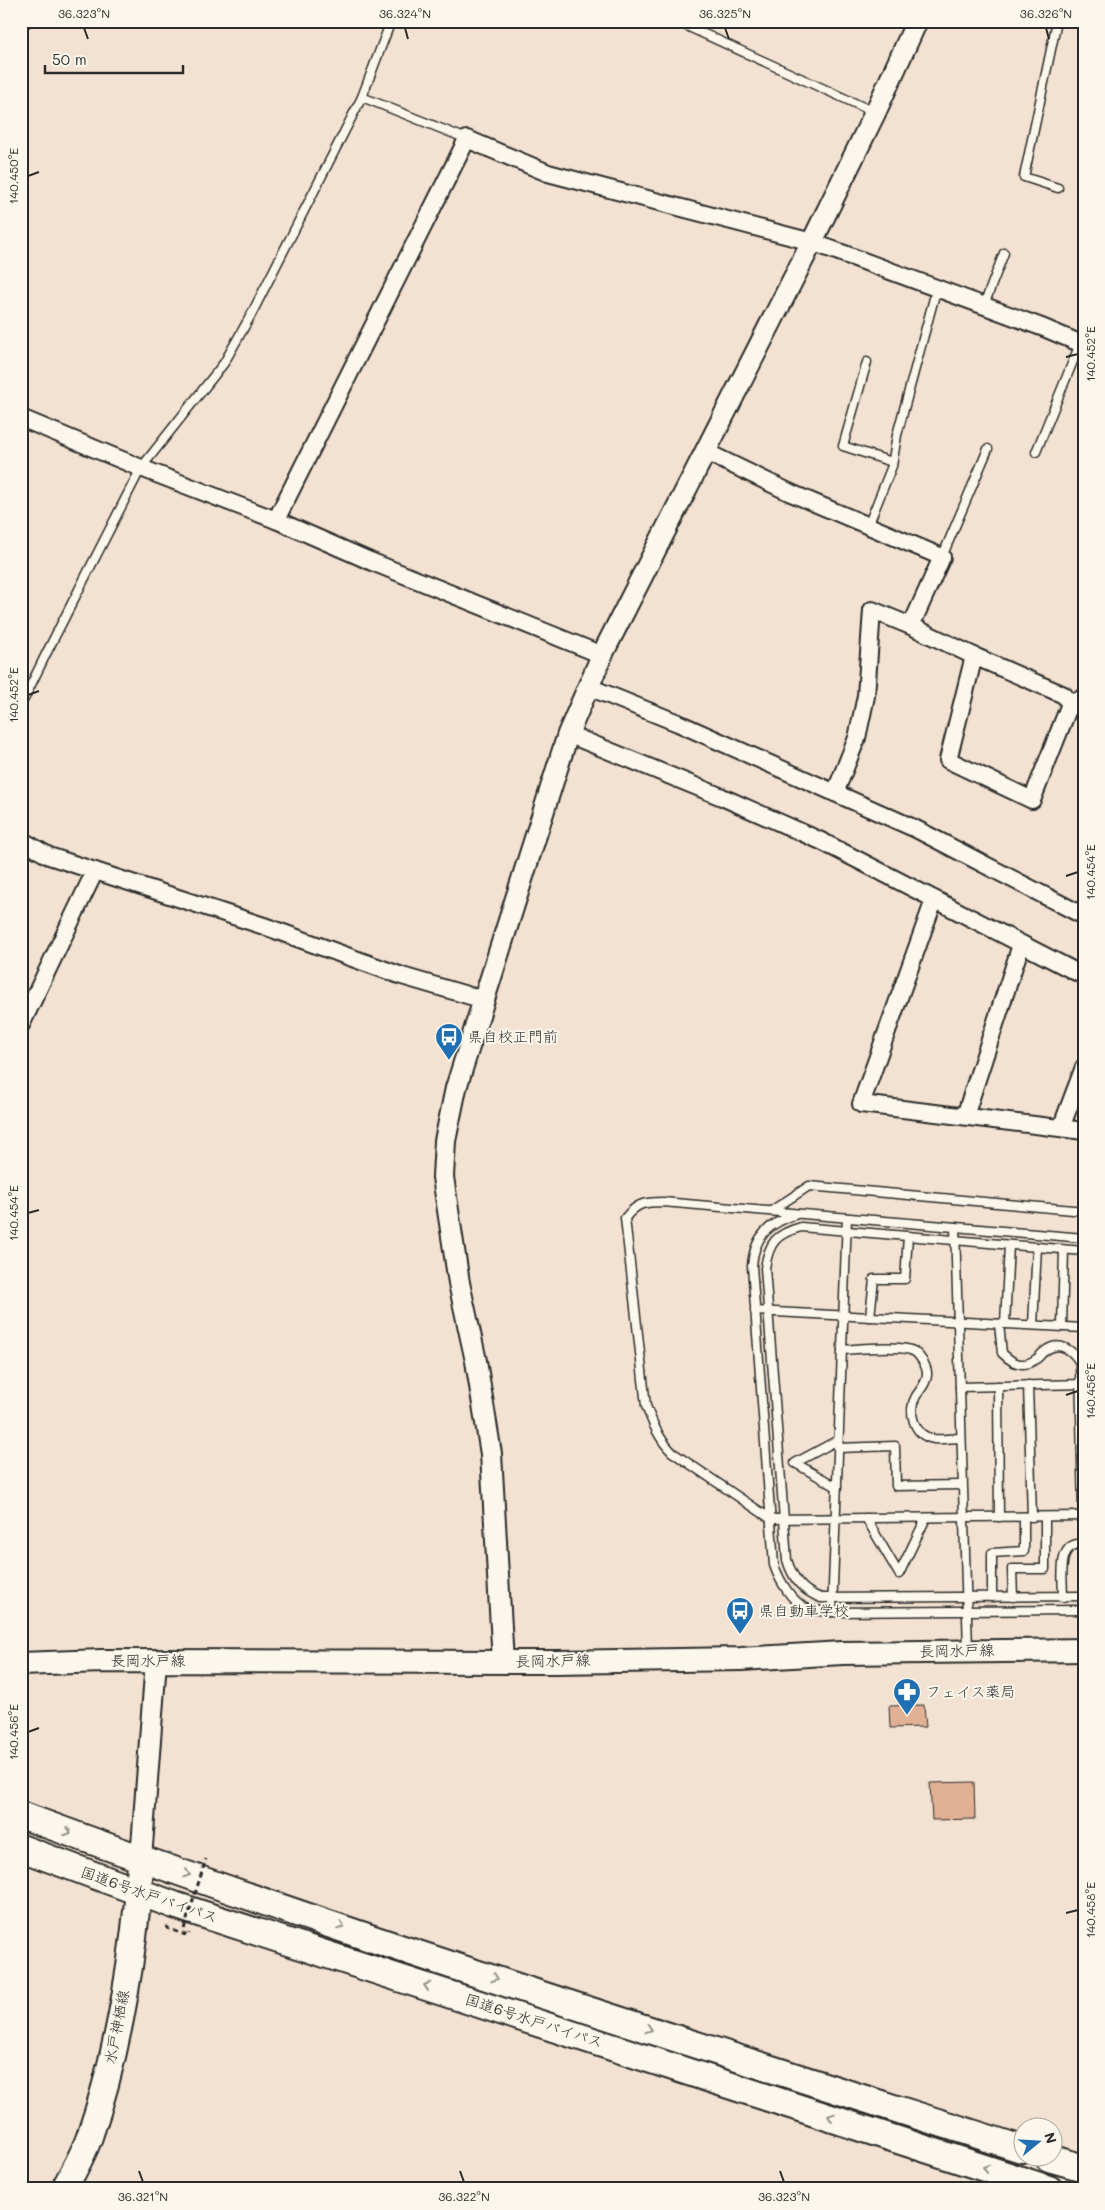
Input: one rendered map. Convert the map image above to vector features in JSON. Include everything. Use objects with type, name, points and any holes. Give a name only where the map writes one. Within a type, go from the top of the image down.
[{"type":"highway","name":"国道6号水戸バイパス","points":[[21,1814],[141,1859],[524,1988],[1012,2146]]},
{"type":"highway","name":"国道6号水戸バイパス","points":[[21,1848],[138,1892],[1049,2189]]},
{"type":"highway","points":[[1062,2162],[1084,2168]]},
{"type":"main road","name":"長岡水戸線","points":[[21,1664],[156,1661],[503,1662],[741,1659],[842,1653],[1084,1650]]},
{"type":"main road","name":"水戸神栖線","points":[[64,2189],[89,2138],[121,2014],[141,1859]]},
{"type":"street","points":[[503,1662],[491,1454],[476,1361],[459,1283],[443,1177],[445,1141],[454,1096],[568,734],[602,655],[812,242],[876,113],[917,21]]},
{"type":"street","points":[[276,520],[467,139],[548,174],[812,242],[937,287],[1082,345]]},
{"type":"street","points":[[21,418],[276,520],[370,561],[602,655]]},
{"type":"street","points":[[706,452],[791,493],[942,557],[911,626]]},
{"type":"street","points":[[835,793],[857,738],[866,696],[872,610],[1077,700],[1032,800],[948,760],[974,656]]},
{"type":"street","points":[[589,686],[678,723],[916,829],[1084,916]]},
{"type":"street","points":[[568,734],[822,841],[1084,976]]},
{"type":"street","points":[[21,840],[49,856],[264,926],[402,976],[484,1000]]},
{"type":"street","points":[[21,1025],[95,870]]},
{"type":"street","points":[[934,900],[861,1104],[1084,1131]]},
{"type":"street","points":[[965,1116],[1021,945]]},
{"type":"street","points":[[1061,1128],[1084,1067]]},
{"type":"street","points":[[141,1859],[156,1661]]},
{"type":"lane","points":[[21,28],[29,21]]},
{"type":"lane","points":[[21,701],[23,701],[142,468],[224,363],[251,315],[362,97],[391,21]]},
{"type":"lane","points":[[676,21],[876,113]]},
{"type":"lane","points":[[1057,21],[1024,177],[1058,188]]},
{"type":"lane","points":[[362,97],[467,139]]},
{"type":"lane","points":[[984,305],[1004,253]]},
{"type":"lane","points":[[868,526],[892,462],[897,434],[937,287]]},
{"type":"lane","points":[[1036,452],[1082,345]]},
{"type":"lane","points":[[867,362],[843,446],[892,462]]},
{"type":"lane","points":[[942,557],[988,449]]},
{"type":"lane","points":[[771,1211],[808,1186],[1084,1211]]},
{"type":"lane","points":[[1009,1245],[1002,1324],[1002,1353],[1012,1362],[1020,1365],[1030,1363],[1045,1350],[1055,1347],[1067,1347],[1075,1353],[1080,1363],[1082,1384],[1083,1516],[771,1519],[672,1452],[653,1426],[646,1406],[625,1218],[634,1208],[646,1202],[801,1213],[1084,1238]]},
{"type":"lane","points":[[801,1213],[781,1219],[769,1226],[753,1252],[752,1266],[774,1565],[778,1578],[786,1590],[806,1608],[832,1612],[1084,1610]]},
{"type":"lane","points":[[832,1612],[847,1218]]},
{"type":"lane","points":[[1084,1251],[801,1227],[784,1232],[774,1241],[767,1254],[765,1268],[787,1560],[792,1574],[800,1586],[821,1598],[1084,1596]]},
{"type":"lane","points":[[955,1227],[968,1651]]},
{"type":"lane","points":[[870,1317],[874,1279],[905,1279],[908,1236]]},
{"type":"lane","points":[[1033,1325],[1037,1247]]},
{"type":"lane","points":[[1062,1327],[1064,1250]]},
{"type":"lane","points":[[755,1312],[1084,1328]]},
{"type":"lane","points":[[842,1350],[904,1348],[914,1352],[923,1362],[927,1373],[924,1385],[915,1397],[912,1410],[914,1424],[922,1433],[933,1439],[961,1438]]},
{"type":"lane","points":[[960,1387],[1082,1384]]},
{"type":"lane","points":[[992,1597],[992,1554],[1024,1551],[1028,1517],[1028,1385]]},
{"type":"lane","points":[[998,1386],[998,1517]]},
{"type":"lane","points":[[837,1486],[795,1463],[838,1444],[895,1446],[896,1486],[962,1485]]},
{"type":"lane","points":[[1013,1597],[1012,1570],[1045,1569],[1046,1517]]},
{"type":"lane","points":[[866,1518],[899,1574],[926,1518]]},
{"type":"lane","points":[[1063,1596],[1064,1552],[1069,1546],[1077,1543],[1084,1544]]},
{"type":"path","points":[[184,1929],[206,1860]]},
{"type":"building","name":"フェイス薬局","points":[[924,1705],[926,1727],[890,1728],[889,1706]]},
{"type":"building","points":[[974,1782],[975,1819],[932,1820],[930,1783]]},
{"type":"place","name":"県自校正門前","points":[[449,1061]]},
{"type":"place","name":"県自動車学校","points":[[740,1635]]},
{"type":"place","name":"フェイス薬局","points":[[907,1716]]}]
